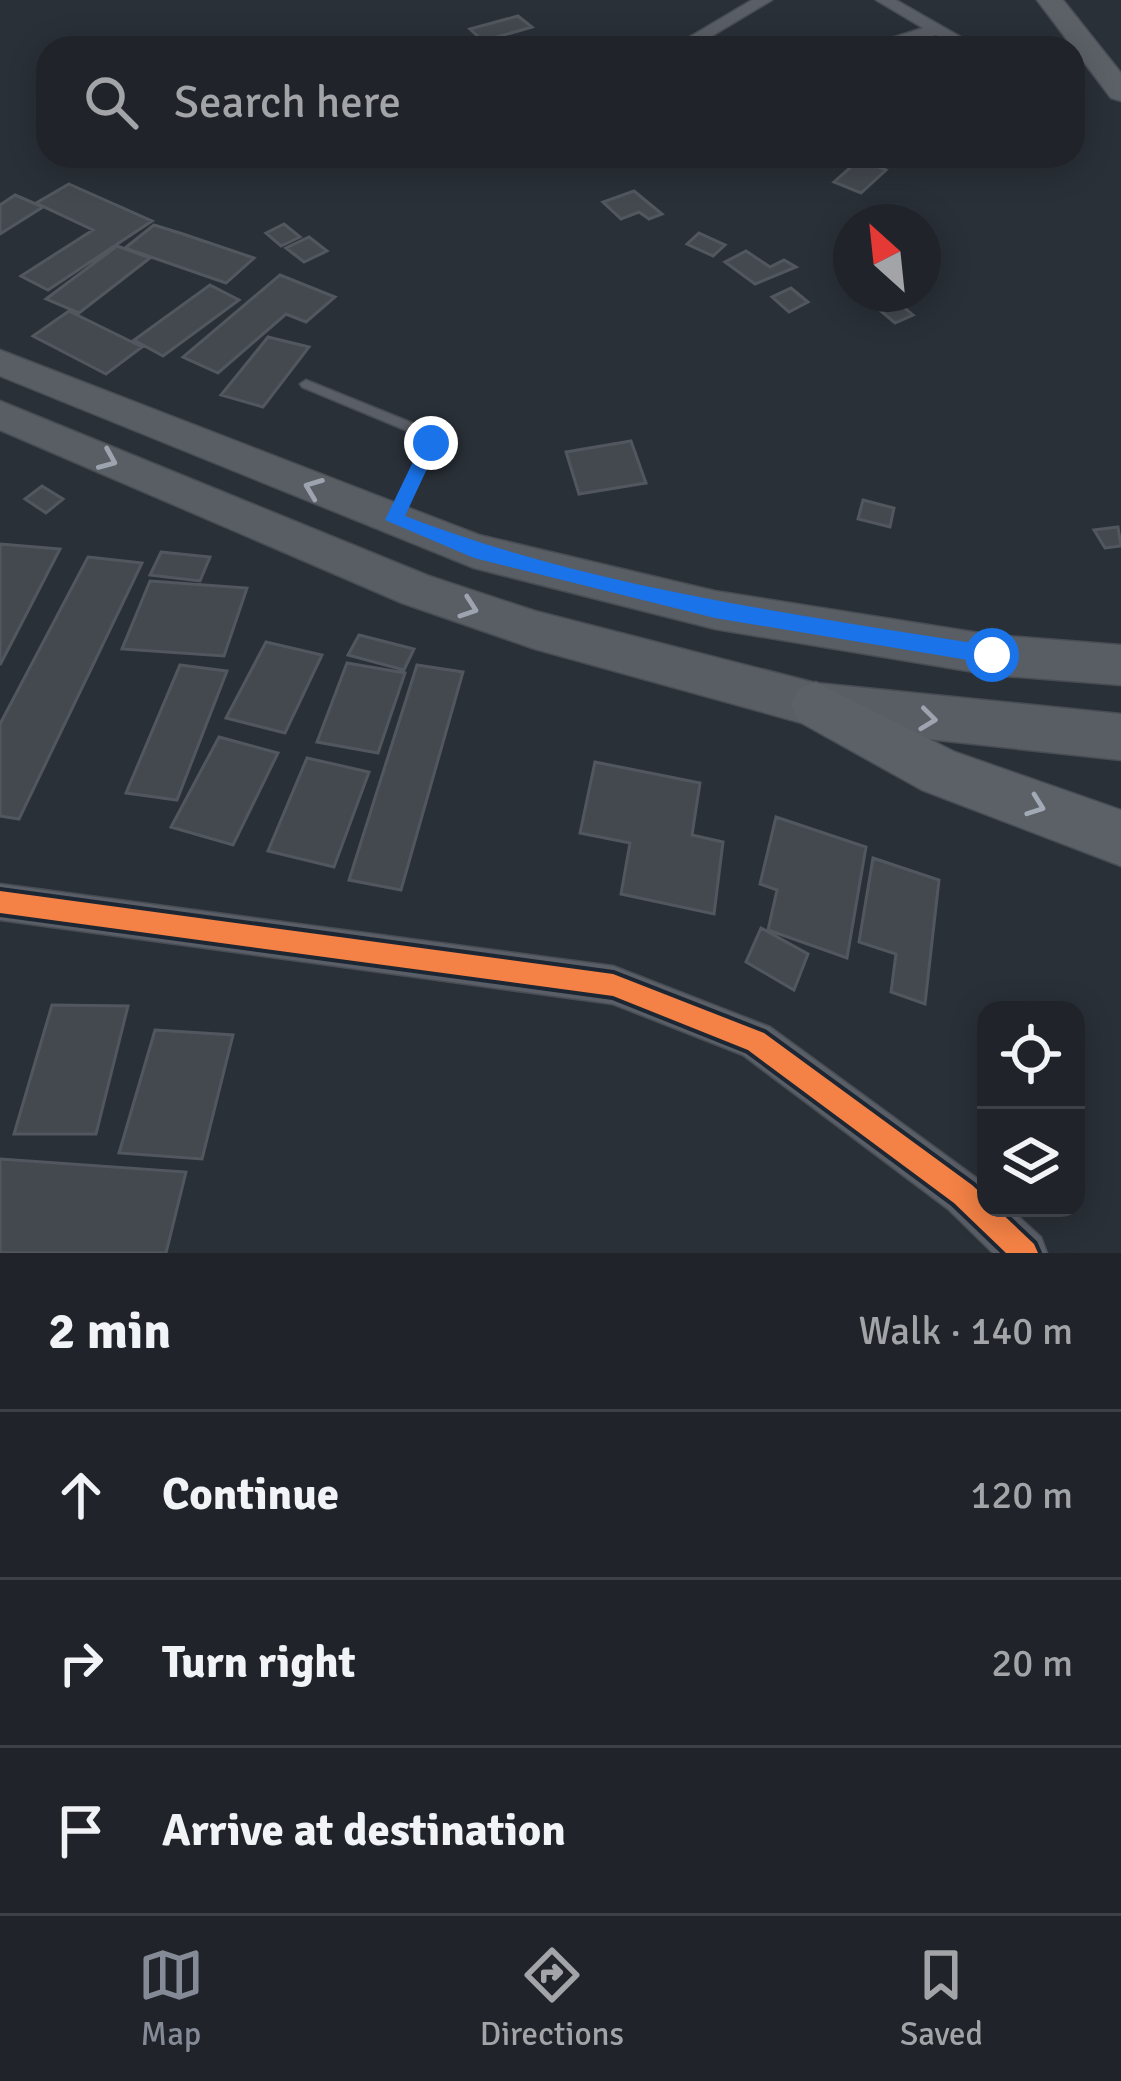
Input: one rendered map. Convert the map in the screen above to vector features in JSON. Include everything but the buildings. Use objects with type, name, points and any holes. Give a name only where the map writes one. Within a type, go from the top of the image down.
[{"type":"main road","points":[[1050,0],[1078,36]]},
{"type":"main road","points":[[1085,45],[1121,92]]},
{"type":"main road","points":[[0,362],[474,551],[715,610],[992,655],[1121,665]]},
{"type":"main road","points":[[0,415],[417,590],[557,636],[816,705],[1121,737]]},
{"type":"main road","points":[[816,705],[941,772],[1121,838]]},
{"type":"street","points":[[701,36],[764,0]]},
{"type":"street","points":[[884,0],[949,36]]},
{"type":"street","points":[[911,36],[936,29]]},
{"type":"street","points":[[0,902],[613,985],[755,1041],[963,1194],[1025,1253]]},
{"type":"lane","points":[[306,384],[428,434],[431,443],[394,520]]},
{"type":"cycle path","points":[[0,902],[613,985],[756,1041],[963,1194],[1025,1253]]},
{"type":"route","points":[[431,443],[394,520],[474,551],[715,610],[992,655]]}]
